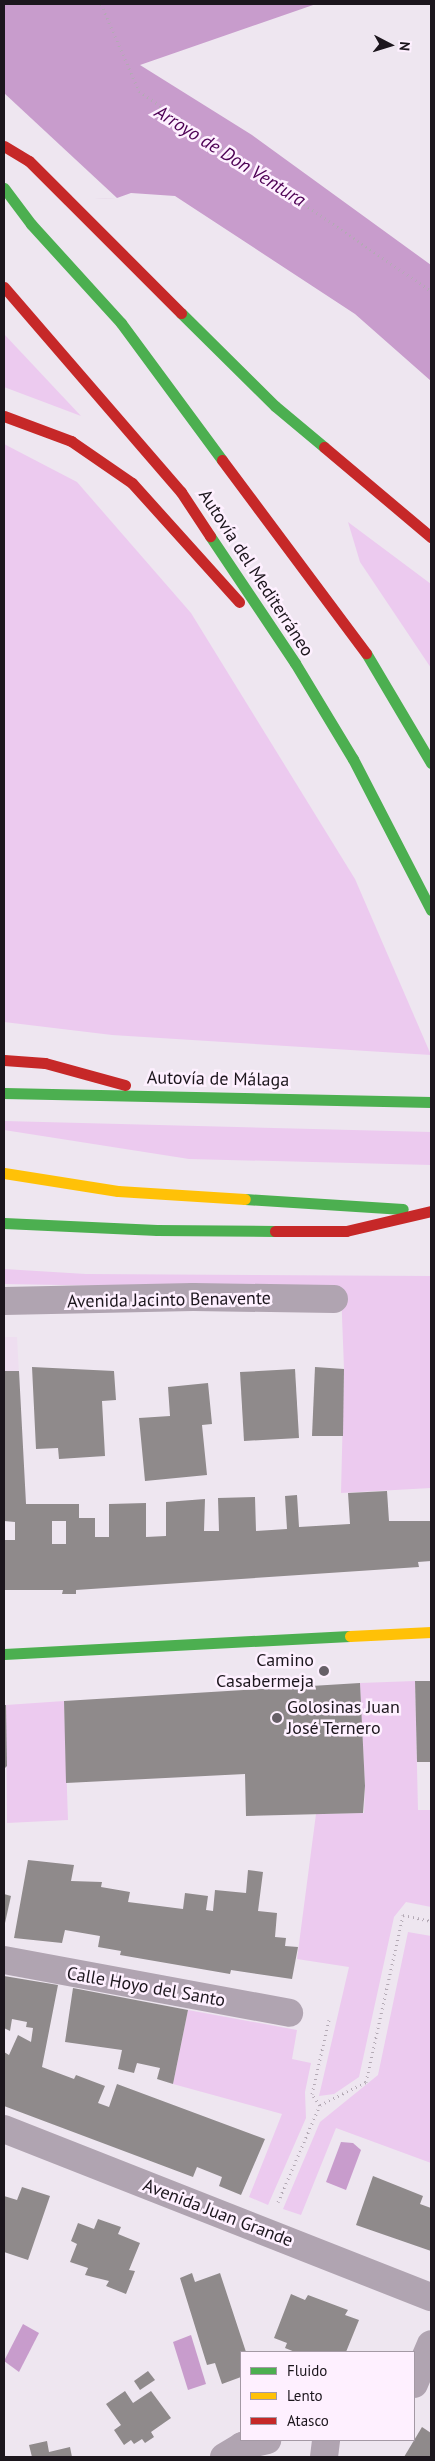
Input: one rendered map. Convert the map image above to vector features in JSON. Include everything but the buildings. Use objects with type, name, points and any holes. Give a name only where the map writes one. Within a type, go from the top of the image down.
[{"type":"main road","points":[[4,146],[29,161],[275,406],[431,537]]},
{"type":"main road","name":"Autovía del Mediterráneo","points":[[4,188],[31,224],[138,347],[375,666],[431,763]]},
{"type":"main road","name":"Autovía del Mediterráneo","points":[[4,287],[181,492],[295,663],[353,759],[431,910]]},
{"type":"main road","points":[[4,416],[71,441],[132,483],[295,663]]},
{"type":"main road","points":[[4,1060],[44,1063],[163,1095]]},
{"type":"main road","name":"Autovía de Málaga","points":[[4,1093],[431,1102]]},
{"type":"main road","points":[[4,1173],[118,1191],[431,1211]]},
{"type":"main road","points":[[4,1223],[157,1230],[346,1231],[431,1211]]},
{"type":"main road","points":[[4,1654],[219,1645],[431,1632]]},
{"type":"street","name":"Avenida Jacinto Benavente","points":[[4,1301],[193,1297],[334,1299]]},
{"type":"street","name":"Calle Hoyo del Santo","points":[[4,1960],[289,2013]]},
{"type":"street","name":"Avenida Juan Grande","points":[[4,2129],[429,2303]]},
{"type":"street","points":[[415,2382],[431,2344]]},
{"type":"street","points":[[224,2457],[242,2446],[263,2441]]},
{"type":"street","points":[[324,2457],[326,2441]]},
{"type":"path","points":[[101,4],[139,91],[431,291]]},
{"type":"path","points":[[274,2212],[320,2105],[366,2082],[402,1915],[431,1921]]},
{"type":"path","points":[[320,2105],[312,2094],[329,2020]]},
{"type":"shaded area","points":[[4,334],[81,416],[4,387]]},
{"type":"shaded area","points":[[4,444],[77,482],[191,613],[355,879],[431,1055],[112,1035],[4,1022]]},
{"type":"shaded area","points":[[348,522],[431,584],[431,668],[360,562]]},
{"type":"shaded area","points":[[4,1121],[431,1132],[431,1165],[189,1159],[4,1130]]},
{"type":"shaded area","points":[[4,1269],[86,1274],[431,1276],[431,1488],[341,1493],[344,1369],[341,1290],[4,1284]]},
{"type":"shaded area","points":[[4,1337],[17,1337],[26,1504],[4,1503]]},
{"type":"shaded area","points":[[415,1681],[418,1810],[431,1810],[431,1907],[406,1902],[394,1917],[359,2077],[334,2094],[319,2096],[349,1967],[297,1959],[316,1814],[364,1813],[365,1786],[360,1683]]},
{"type":"shaded area","points":[[64,1701],[68,1820],[7,1823],[6,1705]]},
{"type":"shaded area","points":[[408,1932],[431,1936],[431,2163],[336,2128],[301,2215],[283,2209],[320,2122],[378,2075]]},
{"type":"shaded area","points":[[188,2010],[297,2030],[292,2059],[311,2063],[305,2092],[306,2118],[268,2205],[249,2197],[282,2114],[173,2084]]},
{"type":"water","name":"Arroyo de Don Ventura","points":[[4,4],[316,4],[140,65],[252,135],[431,265],[431,381],[355,314],[175,196],[131,193],[117,198],[4,200]]},
{"type":"water","points":[[341,2142],[353,2143],[361,2150],[346,2190],[326,2182]]},
{"type":"water","points":[[23,2324],[39,2333],[19,2372],[4,2361]]},
{"type":"water","points":[[191,2335],[206,2384],[188,2390],[173,2342]]},
{"type":"pier","points":[[4,93],[117,198],[4,203]]},
{"type":"traffic: fast","points":[[4,188],[31,224],[121,323],[222,460]]},
{"type":"traffic: fast","points":[[181,313],[275,406],[324,447]]},
{"type":"traffic: fast","points":[[210,536],[295,663],[353,759],[431,910]]},
{"type":"traffic: fast","points":[[366,653],[431,763]]},
{"type":"traffic: fast","points":[[4,1093],[431,1102]]},
{"type":"traffic: fast","points":[[245,1199],[403,1209]]},
{"type":"traffic: fast","points":[[4,1223],[157,1230],[275,1231]]},
{"type":"traffic: fast","points":[[4,1654],[350,1636]]},
{"type":"traffic: slow","points":[[4,1173],[118,1191],[245,1199]]},
{"type":"traffic: slow","points":[[350,1636],[431,1632]]},
{"type":"traffic: jam","points":[[4,146],[29,161],[181,313]]},
{"type":"traffic: jam","points":[[4,287],[181,492],[210,536]]},
{"type":"traffic: jam","points":[[4,416],[71,441],[132,483],[239,602]]},
{"type":"traffic: jam","points":[[324,447],[431,537]]},
{"type":"traffic: jam","points":[[222,460],[366,653]]},
{"type":"traffic: jam","points":[[4,1060],[45,1063],[125,1085]]},
{"type":"traffic: jam","points":[[275,1231],[346,1231],[431,1211]]},
{"type":"place","name":"Camino Casabermeja","points":[[324,1671]]},
{"type":"place","name":"Golosinas Juan José Ternero","points":[[277,1718]]}]
